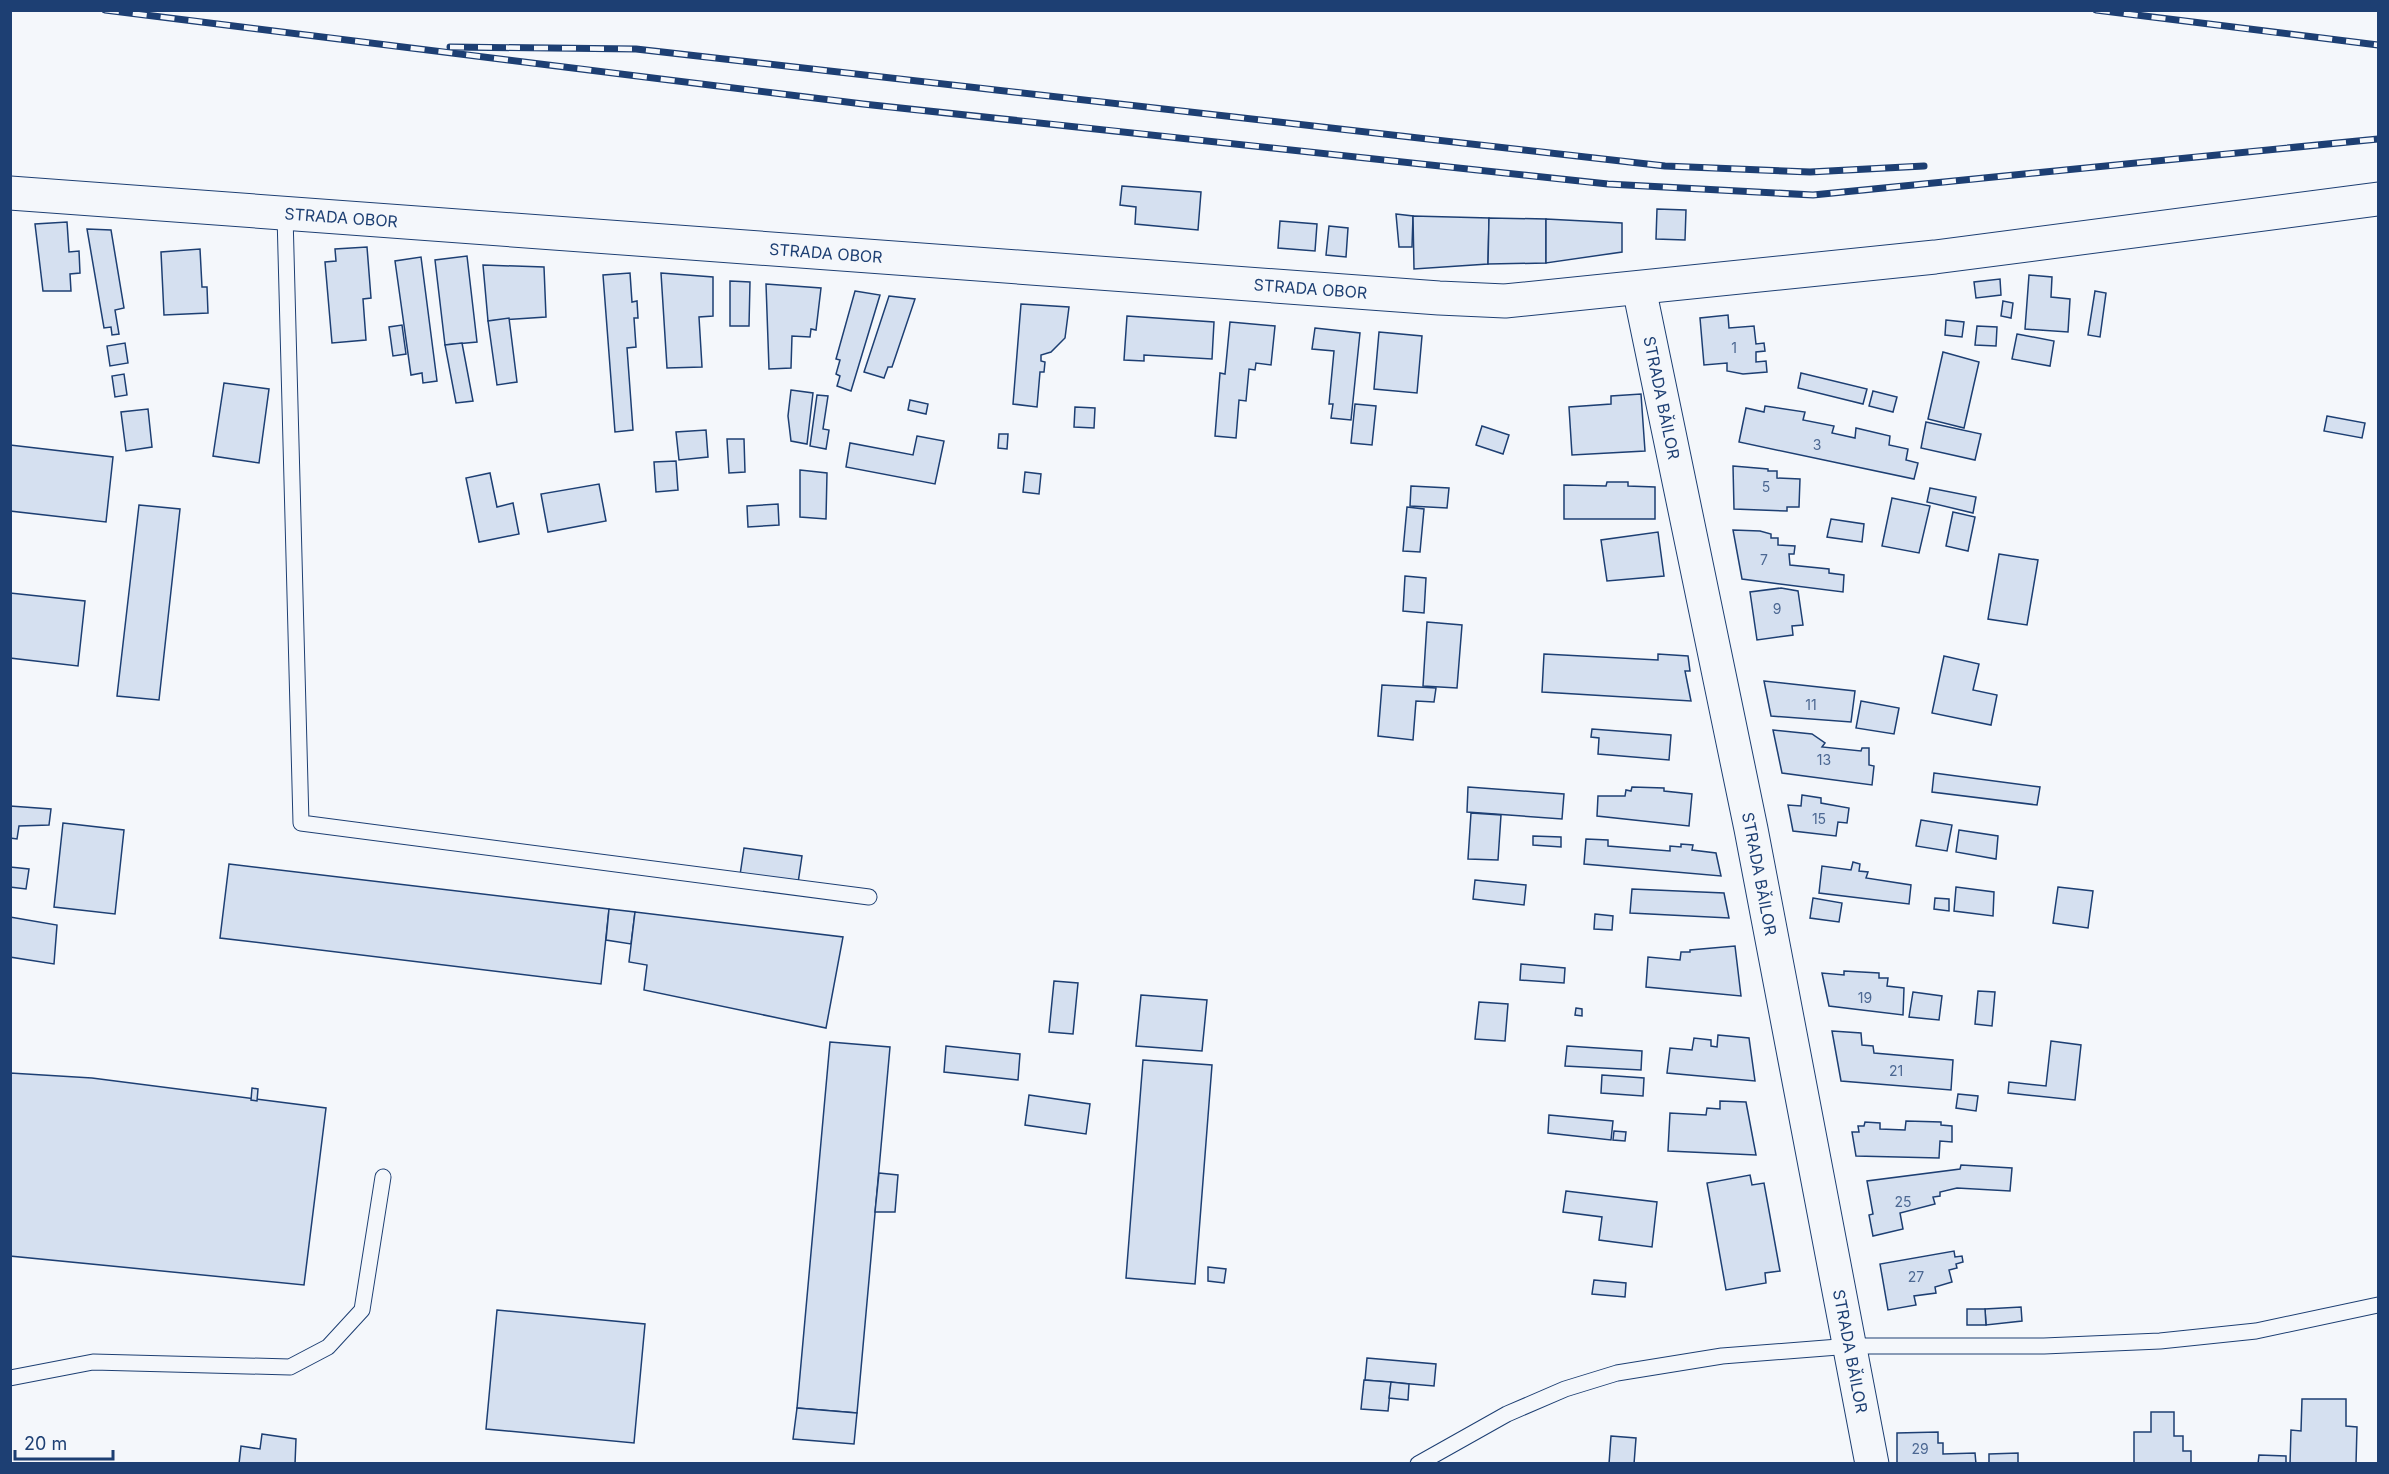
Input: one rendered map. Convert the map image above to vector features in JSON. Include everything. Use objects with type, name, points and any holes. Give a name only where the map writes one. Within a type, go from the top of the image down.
[{"type":"street","name":"STRADA OBOR","points":[[10,193],[1505,301],[1935,257],[2379,199]]},
{"type":"street","name":"STRADA BĂILOR","points":[[1639,288],[1749,817],[1872,1464]]},
{"type":"lane","points":[[285,214],[301,823],[869,897]]},
{"type":"lane","points":[[10,1378],[93,1362],[290,1367],[328,1347],[362,1310],[383,1177]]},
{"type":"lane","points":[[1418,1464],[1507,1414],[1565,1389],[1617,1373],[1722,1356],[1851,1346],[2044,1346],[2160,1341],[2256,1331],[2379,1305]]},
{"type":"building","points":[[1122,186],[1201,192],[1198,230],[1135,224],[1136,207],[1120,205]]},
{"type":"building","points":[[1657,209],[1686,210],[1685,240],[1656,239]]},
{"type":"building","points":[[1396,214],[1413,216],[1412,247],[1399,247]]},
{"type":"building","points":[[1413,216],[1489,218],[1488,264],[1414,269]]},
{"type":"building","points":[[1489,218],[1546,219],[1546,263],[1488,264]]},
{"type":"building","points":[[1546,219],[1622,223],[1622,252],[1546,263]]},
{"type":"building","points":[[1280,221],[1317,224],[1315,251],[1278,248]]},
{"type":"building","points":[[67,222],[69,252],[79,251],[80,273],[70,274],[71,291],[43,291],[35,224]]},
{"type":"building","points":[[1329,226],[1348,228],[1346,257],[1326,255]]},
{"type":"building","points":[[87,229],[111,230],[124,308],[115,310],[119,334],[112,335],[111,327],[104,328]]},
{"type":"building","points":[[367,247],[371,298],[363,299],[366,340],[332,343],[325,262],[336,261],[335,249]]},
{"type":"building","points":[[200,249],[202,287],[207,287],[208,313],[164,315],[161,252]]},
{"type":"building","points":[[467,256],[477,342],[445,345],[435,260]]},
{"type":"building","points":[[421,257],[437,381],[423,383],[422,373],[411,375],[395,261]]},
{"type":"building","points":[[483,265],[544,267],[546,317],[488,321]]},
{"type":"building","points":[[630,273],[632,302],[637,301],[638,318],[634,318],[636,347],[627,348],[633,430],[615,432],[603,275]]},
{"type":"building","points":[[661,273],[713,277],[713,316],[699,317],[702,367],[667,368]]},
{"type":"building","points":[[2029,275],[2052,277],[2051,297],[2070,299],[2068,332],[2025,329]]},
{"type":"building","points":[[2000,279],[2001,295],[1976,298],[1974,282]]},
{"type":"building","points":[[730,281],[750,282],[749,326],[730,326]]},
{"type":"building","points":[[766,284],[821,288],[816,330],[811,329],[810,337],[792,336],[791,368],[769,369]]},
{"type":"building","points":[[855,291],[880,295],[851,391],[837,386],[840,376],[836,374],[840,360],[836,359]]},
{"type":"building","points":[[2095,291],[2106,293],[2100,337],[2088,335]]},
{"type":"building","points":[[889,296],[915,299],[892,367],[888,367],[884,378],[864,372]]},
{"type":"building","points":[[2003,301],[2013,303],[2011,318],[2001,316]]},
{"type":"building","points":[[1021,304],[1069,307],[1065,338],[1051,352],[1041,355],[1041,361],[1045,362],[1044,372],[1040,372],[1037,407],[1013,404]]},
{"type":"building","points":[[1728,315],[1729,328],[1754,326],[1756,344],[1764,343],[1765,351],[1756,352],[1756,362],[1766,361],[1767,372],[1743,374],[1727,371],[1727,363],[1704,365],[1700,318]]},
{"type":"building","points":[[1127,316],[1214,322],[1212,359],[1144,355],[1144,361],[1124,360]]},
{"type":"building","points":[[509,318],[517,382],[497,385],[488,321]]},
{"type":"building","points":[[1946,320],[1964,322],[1962,337],[1945,335]]},
{"type":"building","points":[[1230,322],[1275,326],[1271,365],[1256,363],[1255,370],[1249,369],[1246,401],[1239,400],[1236,438],[1215,436],[1220,373],[1225,374]]},
{"type":"building","points":[[402,325],[406,354],[393,356],[389,327]]},
{"type":"building","points":[[1977,326],[1997,327],[1996,346],[1975,345]]},
{"type":"building","points":[[1315,328],[1360,333],[1351,420],[1331,418],[1333,404],[1329,404],[1334,351],[1312,349]]},
{"type":"building","points":[[1379,332],[1422,336],[1417,393],[1374,389]]},
{"type":"building","points":[[2017,334],[2054,341],[2050,366],[2012,359]]},
{"type":"building","points":[[125,343],[128,363],[110,366],[107,346]]},
{"type":"building","points":[[462,343],[473,401],[456,403],[445,345]]},
{"type":"building","points":[[1943,352],[1979,362],[1964,428],[1928,419]]},
{"type":"building","points":[[1801,373],[1867,389],[1863,404],[1798,388]]},
{"type":"building","points":[[124,374],[127,395],[115,397],[112,376]]},
{"type":"building","points":[[224,383],[269,389],[259,463],[213,456]]},
{"type":"building","points":[[791,390],[813,393],[807,444],[791,441],[788,416]]},
{"type":"building","points":[[1873,391],[1897,397],[1893,412],[1869,406]]},
{"type":"building","points":[[1641,394],[1645,451],[1572,455],[1569,407],[1611,404],[1611,396]]},
{"type":"building","points":[[817,395],[828,396],[823,429],[829,430],[826,449],[810,446]]},
{"type":"building","points":[[910,400],[928,404],[926,414],[908,410]]},
{"type":"building","points":[[1355,404],[1376,406],[1372,445],[1351,443]]},
{"type":"building","points":[[1765,406],[1805,412],[1803,420],[1834,426],[1832,433],[1855,438],[1856,428],[1890,436],[1889,445],[1908,449],[1906,460],[1918,463],[1914,479],[1739,442],[1746,408],[1764,412]]},
{"type":"building","points":[[1075,407],[1095,408],[1094,428],[1074,427]]},
{"type":"building","points":[[148,409],[152,447],[126,451],[121,412]]},
{"type":"building","points":[[2327,416],[2365,423],[2362,438],[2324,431]]},
{"type":"building","points":[[1926,422],[1981,434],[1975,460],[1921,448]]},
{"type":"building","points":[[1482,426],[1509,435],[1503,454],[1476,445]]},
{"type":"building","points":[[706,430],[708,457],[679,460],[676,432]]},
{"type":"building","points":[[999,434],[1008,434],[1007,449],[998,448]]},
{"type":"building","points":[[917,436],[944,441],[935,484],[846,467],[850,443],[913,455]]},
{"type":"building","points":[[727,439],[744,439],[745,472],[729,473]]},
{"type":"building","points":[[10,445],[113,457],[106,522],[10,511]]},
{"type":"building","points":[[676,461],[678,490],[656,492],[654,462]]},
{"type":"building","points":[[1733,466],[1768,469],[1768,471],[1777,471],[1777,478],[1800,479],[1799,507],[1787,507],[1787,511],[1734,509]]},
{"type":"building","points":[[800,470],[827,473],[826,519],[800,517]]},
{"type":"building","points":[[1025,472],[1041,474],[1039,494],[1023,492]]},
{"type":"building","points":[[490,473],[497,507],[513,503],[519,534],[479,542],[466,478]]},
{"type":"building","points":[[1607,482],[1628,482],[1628,486],[1655,487],[1655,519],[1564,519],[1564,485],[1606,486]]},
{"type":"building","points":[[599,484],[606,521],[548,532],[541,494]]},
{"type":"building","points":[[1411,486],[1449,488],[1447,508],[1410,506]]},
{"type":"building","points":[[1930,488],[1976,497],[1973,513],[1927,502]]},
{"type":"building","points":[[1892,498],[1930,506],[1919,553],[1882,546]]},
{"type":"building","points":[[778,504],[779,525],[748,527],[747,506]]},
{"type":"building","points":[[139,505],[180,509],[159,700],[117,696]]},
{"type":"building","points":[[1407,507],[1424,509],[1420,552],[1403,551]]},
{"type":"building","points":[[1953,512],[1975,517],[1968,551],[1946,546]]},
{"type":"building","points":[[1831,519],[1864,524],[1862,542],[1827,537]]},
{"type":"building","points":[[1733,530],[1760,531],[1771,534],[1771,538],[1778,538],[1778,545],[1795,546],[1794,554],[1789,554],[1790,565],[1829,569],[1829,573],[1844,575],[1843,592],[1742,579]]},
{"type":"building","points":[[1658,532],[1664,576],[1607,581],[1601,540]]},
{"type":"building","points":[[1999,554],[2038,560],[2027,625],[1988,619]]},
{"type":"building","points":[[1405,576],[1426,578],[1424,613],[1403,611]]},
{"type":"building","points":[[1781,588],[1798,591],[1803,625],[1792,626],[1793,635],[1757,640],[1750,592]]},
{"type":"building","points":[[10,593],[85,601],[78,666],[10,658]]},
{"type":"building","points":[[1427,622],[1462,625],[1457,688],[1423,686]]},
{"type":"building","points":[[1544,654],[1658,660],[1658,654],[1688,656],[1690,671],[1685,671],[1691,701],[1542,692]]},
{"type":"building","points":[[1944,656],[1979,664],[1973,690],[1997,695],[1991,725],[1932,713]]},
{"type":"building","points":[[1764,681],[1855,691],[1851,722],[1771,716]]},
{"type":"building","points":[[1382,685],[1436,688],[1434,702],[1416,701],[1413,740],[1378,736]]},
{"type":"building","points":[[1861,701],[1899,708],[1894,734],[1856,728]]},
{"type":"building","points":[[1592,729],[1671,735],[1669,760],[1598,754],[1599,738],[1591,737]]},
{"type":"building","points":[[1773,730],[1812,734],[1825,743],[1822,747],[1861,751],[1862,748],[1869,748],[1869,765],[1874,766],[1872,785],[1782,773]]},
{"type":"building","points":[[1934,773],[2040,787],[2037,805],[1932,792]]},
{"type":"building","points":[[1468,787],[1564,794],[1562,819],[1467,812]]},
{"type":"building","points":[[1632,787],[1664,788],[1664,791],[1692,794],[1689,826],[1597,816],[1598,796],[1625,796],[1626,790],[1631,791]]},
{"type":"building","points":[[1802,795],[1821,798],[1821,803],[1849,808],[1847,823],[1838,822],[1836,836],[1793,831],[1788,805],[1801,806]]},
{"type":"building","points":[[10,806],[51,809],[49,825],[19,826],[17,839],[10,838]]},
{"type":"building","points":[[1471,813],[1501,815],[1498,860],[1468,859]]},
{"type":"building","points":[[1921,820],[1952,825],[1947,851],[1916,846]]},
{"type":"building","points":[[63,823],[124,830],[115,914],[54,907]]},
{"type":"building","points":[[1959,830],[1998,836],[1996,859],[1956,852]]},
{"type":"building","points":[[1533,836],[1561,837],[1561,847],[1533,845]]},
{"type":"building","points":[[1586,839],[1608,840],[1608,846],[1670,851],[1670,846],[1693,845],[1692,850],[1716,853],[1721,876],[1584,864]]},
{"type":"building","points":[[744,848],[802,856],[798,883],[740,875]]},
{"type":"building","points":[[1853,862],[1860,864],[1859,871],[1868,872],[1866,878],[1911,885],[1909,904],[1819,893],[1822,866],[1851,870]]},
{"type":"building","points":[[229,864],[609,909],[601,984],[220,938]]},
{"type":"building","points":[[10,867],[29,869],[26,889],[10,887]]},
{"type":"building","points":[[1475,880],[1526,885],[1524,905],[1473,899]]},
{"type":"building","points":[[1956,887],[1994,892],[1993,916],[1954,911]]},
{"type":"building","points":[[2058,887],[2093,891],[2088,928],[2053,923]]},
{"type":"building","points":[[1632,889],[1724,893],[1729,918],[1630,913]]},
{"type":"building","points":[[1813,898],[1842,903],[1839,922],[1810,918]]},
{"type":"building","points":[[1935,898],[1949,899],[1949,911],[1934,909]]},
{"type":"building","points":[[609,909],[635,912],[631,944],[606,940]]},
{"type":"building","points":[[635,912],[843,937],[826,1028],[644,990],[647,965],[629,962]]},
{"type":"building","points":[[1595,914],[1613,916],[1612,930],[1594,929]]},
{"type":"building","points":[[10,917],[57,925],[54,964],[10,957]]},
{"type":"building","points":[[1735,946],[1741,996],[1646,987],[1648,957],[1680,960],[1681,952]]},
{"type":"building","points":[[1521,964],[1565,968],[1564,983],[1520,980]]},
{"type":"building","points":[[1844,971],[1879,973],[1879,978],[1888,978],[1887,986],[1904,988],[1903,1015],[1829,1006],[1822,973],[1844,975]]},
{"type":"building","points":[[1054,981],[1078,983],[1073,1034],[1049,1032]]},
{"type":"building","points":[[1978,991],[1995,992],[1992,1026],[1975,1024]]},
{"type":"building","points":[[1913,992],[1942,996],[1939,1020],[1909,1017]]},
{"type":"building","points":[[1141,995],[1207,1000],[1202,1051],[1136,1046]]},
{"type":"building","points":[[1479,1002],[1508,1004],[1505,1041],[1475,1039]]},
{"type":"building","points":[[1576,1008],[1582,1009],[1582,1016],[1575,1015]]},
{"type":"building","points":[[1832,1031],[1861,1033],[1862,1045],[1873,1046],[1874,1053],[1953,1060],[1951,1090],[1841,1081]]},
{"type":"building","points":[[1718,1035],[1749,1038],[1755,1081],[1667,1073],[1670,1048],[1692,1050],[1694,1038],[1711,1040],[1711,1046],[1717,1047]]},
{"type":"building","points":[[2051,1041],[2081,1045],[2075,1100],[2008,1093],[2009,1082],[2046,1086]]},
{"type":"building","points":[[830,1042],[890,1047],[857,1413],[797,1408]]},
{"type":"building","points":[[946,1046],[1020,1054],[1018,1080],[944,1072]]},
{"type":"building","points":[[1567,1046],[1642,1051],[1641,1070],[1565,1066]]},
{"type":"building","points":[[1143,1060],[1212,1065],[1195,1284],[1126,1278]]},
{"type":"building","points":[[10,1073],[92,1078],[326,1108],[304,1285],[10,1256]]},
{"type":"building","points":[[1602,1075],[1644,1078],[1643,1096],[1601,1093]]},
{"type":"building","points":[[252,1088],[258,1089],[257,1101],[251,1100]]},
{"type":"building","points":[[1958,1094],[1978,1096],[1976,1111],[1956,1108]]},
{"type":"building","points":[[1029,1095],[1090,1104],[1086,1134],[1025,1125]]},
{"type":"building","points":[[1720,1101],[1746,1102],[1756,1155],[1668,1151],[1670,1113],[1706,1115],[1707,1108],[1720,1109]]},
{"type":"building","points":[[1549,1115],[1613,1121],[1611,1140],[1548,1133]]},
{"type":"building","points":[[1906,1121],[1941,1122],[1941,1125],[1952,1126],[1952,1142],[1940,1141],[1939,1158],[1856,1156],[1852,1132],[1859,1132],[1858,1126],[1864,1126],[1865,1122],[1880,1123],[1880,1129],[1905,1130]]},
{"type":"building","points":[[1614,1131],[1626,1132],[1625,1141],[1613,1140]]},
{"type":"building","points":[[1961,1165],[2012,1168],[2010,1191],[1957,1188],[1940,1192],[1940,1196],[1933,1197],[1935,1204],[1900,1213],[1903,1229],[1873,1236],[1869,1215],[1873,1214],[1867,1181],[1960,1169]]},
{"type":"building","points":[[879,1173],[898,1175],[895,1212],[875,1212]]},
{"type":"building","points":[[1750,1175],[1752,1185],[1764,1183],[1780,1271],[1765,1273],[1766,1283],[1726,1290],[1707,1183]]},
{"type":"building","points":[[1566,1191],[1657,1202],[1652,1247],[1599,1240],[1602,1217],[1563,1212]]},
{"type":"building","points":[[1954,1251],[1955,1257],[1962,1256],[1963,1262],[1956,1264],[1957,1268],[1949,1270],[1952,1282],[1935,1287],[1936,1293],[1914,1296],[1916,1305],[1888,1310],[1880,1264]]},
{"type":"building","points":[[1208,1267],[1226,1269],[1224,1283],[1208,1281]]},
{"type":"building","points":[[1594,1280],[1626,1283],[1625,1297],[1592,1294]]},
{"type":"building","points":[[2021,1307],[2022,1321],[1986,1325],[1985,1309]]},
{"type":"building","points":[[1967,1309],[1985,1309],[1986,1325],[1967,1325]]},
{"type":"building","points":[[497,1310],[645,1324],[634,1443],[486,1429]]},
{"type":"building","points":[[1367,1358],[1436,1364],[1434,1386],[1365,1380]]},
{"type":"building","points":[[1364,1380],[1391,1382],[1388,1411],[1361,1409]]},
{"type":"building","points":[[1391,1382],[1409,1384],[1408,1400],[1389,1398]]},
{"type":"building","points":[[2302,1399],[2346,1399],[2346,1426],[2357,1427],[2356,1464],[2290,1464],[2291,1430],[2301,1431]]},
{"type":"building","points":[[797,1408],[857,1413],[854,1444],[793,1439]]},
{"type":"building","points":[[2151,1412],[2174,1412],[2174,1436],[2183,1436],[2183,1451],[2191,1451],[2191,1464],[2134,1464],[2134,1432],[2151,1432]]},
{"type":"building","points":[[1938,1432],[1938,1443],[1943,1443],[1943,1454],[1975,1453],[1976,1464],[1897,1464],[1897,1433]]},
{"type":"building","points":[[262,1434],[296,1439],[295,1464],[239,1464],[241,1446],[260,1449]]},
{"type":"building","points":[[1611,1436],[1636,1438],[1634,1464],[1609,1464]]},
{"type":"building","points":[[2018,1453],[2018,1464],[1989,1464],[1989,1454]]},
{"type":"building","points":[[2259,1455],[2286,1456],[2286,1464],[2258,1464]]},
{"type":"railway","points":[[105,10],[863,104],[1608,184],[1813,195],[2378,139]]},
{"type":"railway","points":[[2096,10],[2378,45]]},
{"type":"railway","points":[[450,47],[636,49],[1665,166],[1810,172],[1924,166]]}]
